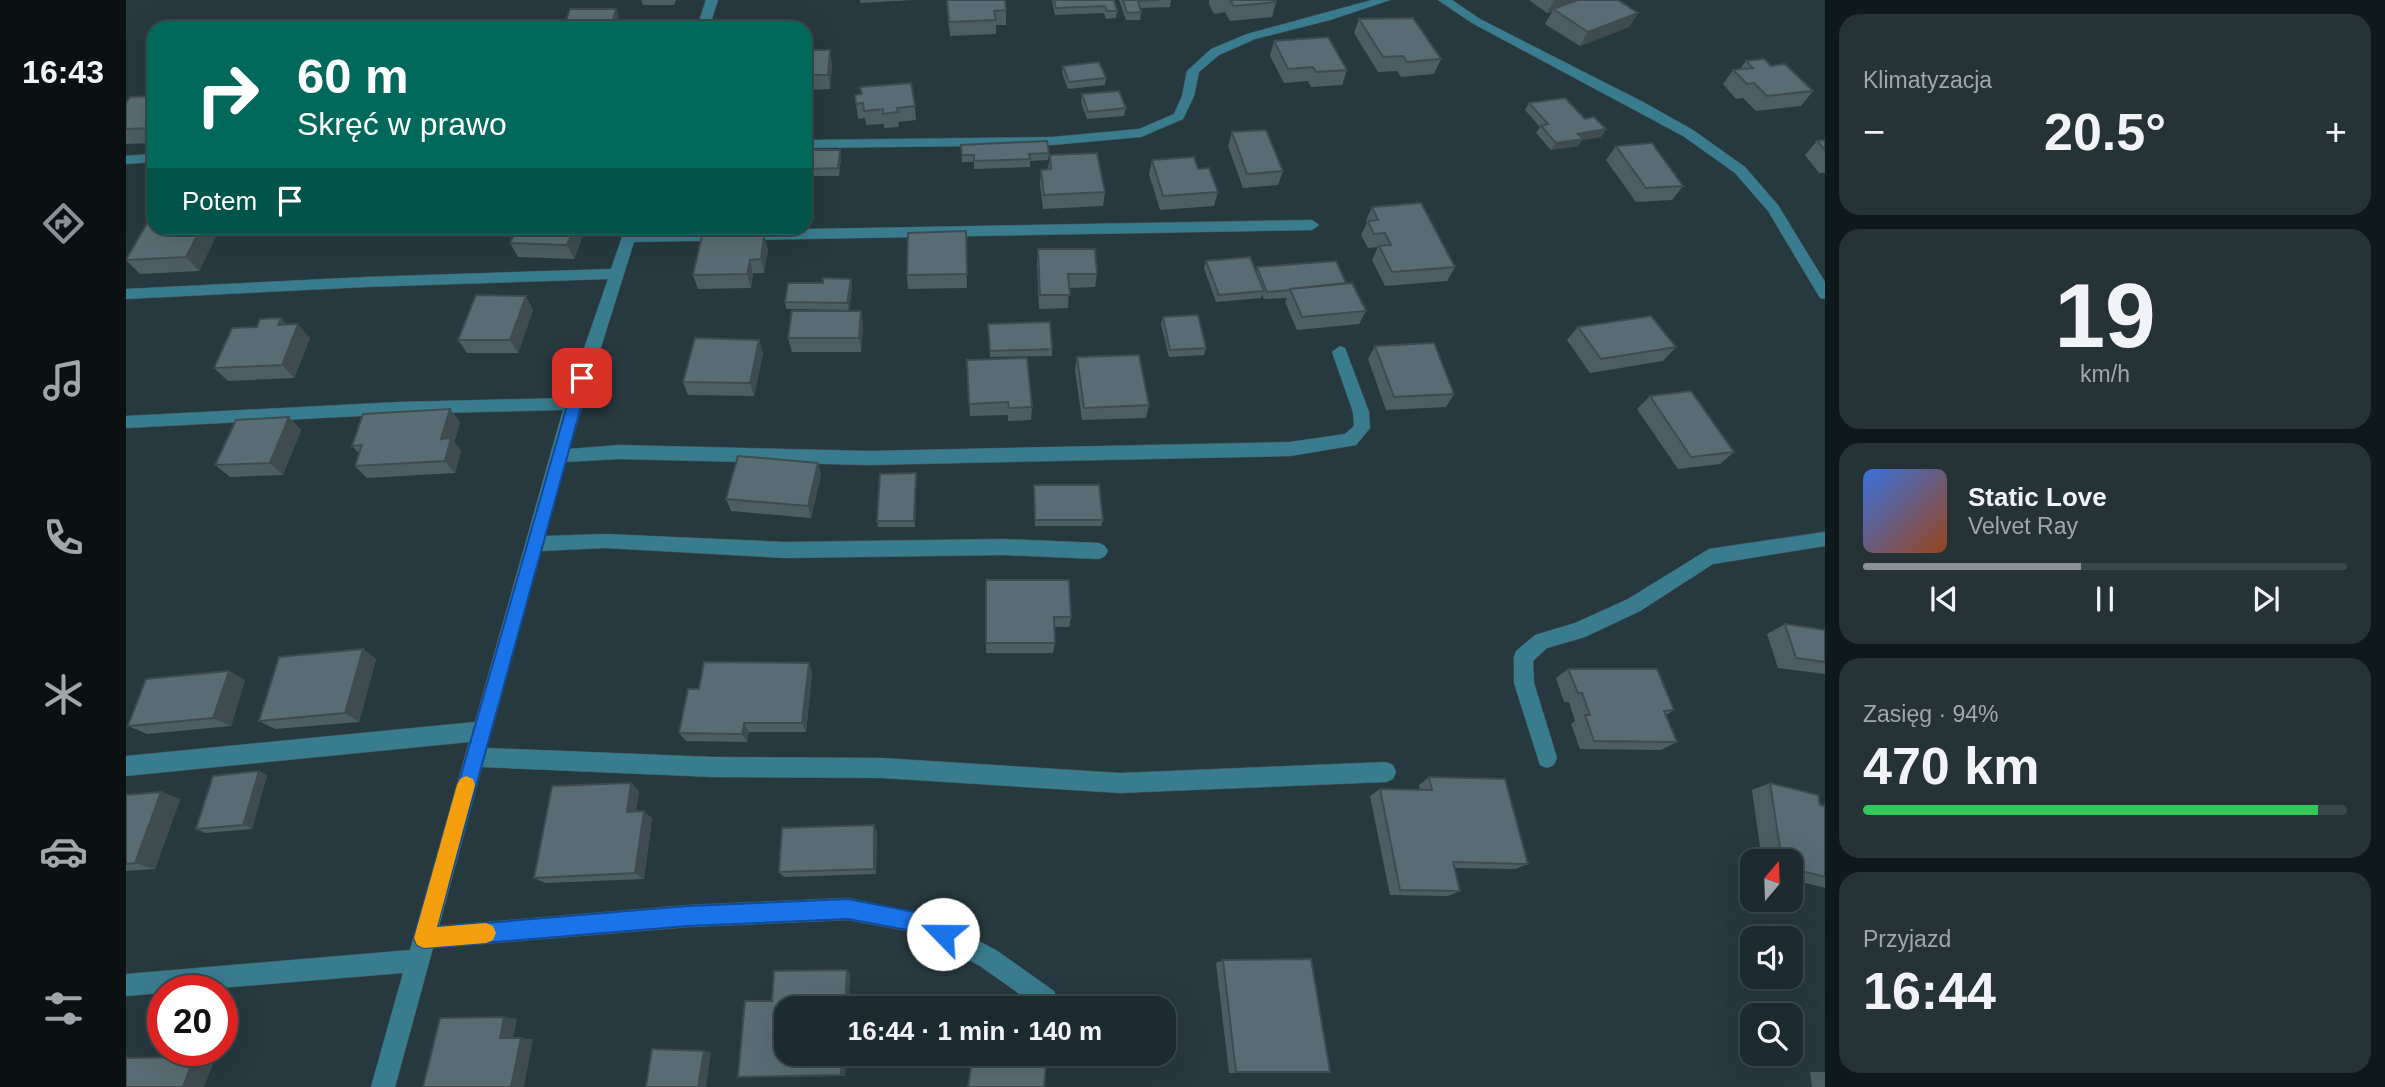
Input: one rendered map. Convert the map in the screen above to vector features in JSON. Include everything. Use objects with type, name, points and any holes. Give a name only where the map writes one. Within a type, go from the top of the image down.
[{"type":"street","points":[[705,21],[712,0]]},
{"type":"street","points":[[812,144],[1052,141],[1141,133],[1179,116],[1188,96],[1193,71],[1215,52],[1251,36],[1326,18],[1384,0]]},
{"type":"street","points":[[1444,0],[1476,21],[1688,133],[1740,170],[1773,208],[1825,294]]},
{"type":"street","points":[[126,160],[147,158]]},
{"type":"street","points":[[812,230],[1312,225]]},
{"type":"street","points":[[383,1087],[573,404],[629,235]]},
{"type":"street","points":[[126,294],[366,282],[617,274]]},
{"type":"street","points":[[558,456],[619,452],[869,458],[1290,449],[1350,440],[1362,428],[1361,412],[1340,352]]},
{"type":"street","points":[[126,422],[399,408],[573,404]]},
{"type":"street","points":[[1547,758],[1524,683],[1523,657],[1542,641],[1578,631],[1634,604],[1709,557],[1825,539]]},
{"type":"street","points":[[533,544],[605,541],[786,550],[1003,547],[1099,551]]},
{"type":"street","points":[[126,766],[481,731]]},
{"type":"street","points":[[474,757],[713,767],[881,768],[1119,783],[1386,772]]},
{"type":"street","points":[[424,938],[688,916],[848,909],[920,923],[988,958],[1042,996]]},
{"type":"street","points":[[126,985],[417,961]]},
{"type":"building","points":[[947,0],[1005,0],[1006,10],[994,11],[996,20],[949,22]]},
{"type":"building","points":[[1054,0],[1114,0],[1117,11],[1107,11],[1105,6],[1056,8]]},
{"type":"building","points":[[1123,0],[1159,0],[1138,1],[1141,12],[1127,13]]},
{"type":"building","points":[[1230,0],[1275,0],[1276,2],[1234,6]]},
{"type":"building","points":[[1578,0],[1618,0],[1638,13],[1588,32],[1553,9]]},
{"type":"building","points":[[570,9],[616,9],[613,21],[566,21]]},
{"type":"building","points":[[1413,18],[1441,59],[1407,62],[1403,56],[1383,57],[1359,19]]},
{"type":"building","points":[[1328,37],[1347,70],[1316,72],[1313,67],[1288,69],[1274,41]]},
{"type":"building","points":[[812,50],[830,50],[828,75],[812,75]]},
{"type":"building","points":[[1764,59],[1771,66],[1785,64],[1813,91],[1767,96],[1754,83],[1747,84],[1733,70],[1753,68],[1746,61]]},
{"type":"building","points":[[1099,62],[1106,78],[1069,82],[1063,66]]},
{"type":"building","points":[[911,83],[915,106],[897,108],[898,112],[883,114],[883,109],[864,111],[863,103],[856,104],[855,95],[862,94],[860,87]]},
{"type":"building","points":[[1119,91],[1126,108],[1088,112],[1082,94]]},
{"type":"building","points":[[147,96],[147,128],[126,129],[126,103],[130,97]]},
{"type":"building","points":[[1565,98],[1585,119],[1594,117],[1606,129],[1578,134],[1583,139],[1556,143],[1541,126],[1548,124],[1529,103]]},
{"type":"building","points":[[1266,130],[1283,171],[1247,174],[1232,132]]},
{"type":"building","points":[[1825,140],[1825,150],[1817,141]]},
{"type":"building","points":[[1047,141],[1049,153],[1029,154],[1030,159],[974,161],[974,155],[962,155],[961,145]]},
{"type":"building","points":[[1652,143],[1683,186],[1646,188],[1616,146]]},
{"type":"building","points":[[812,150],[840,150],[838,168],[812,169]]},
{"type":"building","points":[[1097,153],[1105,192],[1044,195],[1041,170],[1051,169],[1050,155]]},
{"type":"building","points":[[1194,157],[1198,169],[1209,168],[1218,192],[1163,196],[1152,160]]},
{"type":"building","points":[[1421,203],[1455,267],[1392,272],[1379,246],[1391,245],[1385,233],[1374,234],[1368,221],[1378,220],[1372,207]]},
{"type":"building","points":[[147,223],[147,235],[197,235],[186,257],[126,260]]},
{"type":"building","points":[[966,231],[967,274],[907,275],[908,233]]},
{"type":"building","points":[[514,235],[571,235],[567,245],[510,243]]},
{"type":"building","points":[[702,236],[764,236],[761,259],[750,260],[747,274],[693,275]]},
{"type":"building","points":[[1038,249],[1095,249],[1097,274],[1068,274],[1070,295],[1040,295]]},
{"type":"building","points":[[1250,257],[1264,291],[1219,295],[1206,261]]},
{"type":"building","points":[[1336,261],[1346,283],[1267,292],[1257,267]]},
{"type":"building","points":[[823,278],[851,279],[847,303],[785,302],[788,283],[823,283]]},
{"type":"building","points":[[1352,283],[1366,311],[1302,317],[1290,289]]},
{"type":"building","points":[[476,295],[526,296],[510,340],[458,340]]},
{"type":"building","points":[[792,311],[861,311],[859,338],[788,338]]},
{"type":"building","points":[[1198,315],[1206,348],[1170,350],[1163,317]]},
{"type":"building","points":[[1651,316],[1676,347],[1601,359],[1578,327]]},
{"type":"building","points":[[281,318],[278,325],[298,324],[282,365],[214,368],[232,328],[257,327],[260,319]]},
{"type":"building","points":[[1050,322],[1052,349],[990,351],[988,324]]},
{"type":"building","points":[[695,338],[759,340],[750,383],[683,382]]},
{"type":"building","points":[[1434,343],[1454,394],[1394,397],[1375,346]]},
{"type":"building","points":[[1139,355],[1149,405],[1084,408],[1077,357]]},
{"type":"building","points":[[1027,358],[1032,407],[1009,408],[1008,402],[969,404],[967,360]]},
{"type":"building","points":[[1691,391],[1734,452],[1691,457],[1650,396]]},
{"type":"building","points":[[450,409],[441,439],[451,438],[445,461],[355,466],[362,445],[352,446],[363,414]]},
{"type":"building","points":[[289,417],[270,463],[215,465],[236,420]]},
{"type":"building","points":[[738,456],[818,463],[808,506],[726,499]]},
{"type":"building","points":[[916,473],[914,521],[877,521],[880,474]]},
{"type":"building","points":[[1034,485],[1099,485],[1103,520],[1035,520]]},
{"type":"building","points":[[986,580],[1069,580],[1071,617],[1054,617],[1055,643],[986,643]]},
{"type":"building","points":[[1785,624],[1825,630],[1825,662],[1796,658]]},
{"type":"building","points":[[363,649],[345,713],[259,721],[279,657]]},
{"type":"building","points":[[704,662],[809,663],[802,723],[744,723],[742,734],[679,733],[688,689],[699,689]]},
{"type":"building","points":[[1568,669],[1657,669],[1674,710],[1664,711],[1677,742],[1594,741],[1585,715],[1590,715],[1582,693],[1578,693]]},
{"type":"building","points":[[229,671],[213,718],[128,726],[146,679]]},
{"type":"building","points":[[259,771],[243,825],[196,829],[213,776]]},
{"type":"building","points":[[1429,777],[1505,779],[1528,864],[1453,862],[1460,891],[1400,890],[1380,789],[1432,790]]},
{"type":"building","points":[[631,783],[627,812],[644,811],[635,873],[534,878],[552,786]]},
{"type":"building","points":[[1770,783],[1818,795],[1820,805],[1825,806],[1825,877],[1803,871],[1803,849],[1780,849]]},
{"type":"building","points":[[161,792],[135,863],[126,864],[126,795]]},
{"type":"building","points":[[874,825],[874,869],[779,872],[782,828]]},
{"type":"building","points":[[1311,959],[1330,1072],[1236,1072],[1223,960]]},
{"type":"building","points":[[847,970],[846,996],[774,996],[774,1066],[841,1066],[841,1075],[738,1077],[745,1001],[772,1001],[774,971]]},
{"type":"building","points":[[504,1017],[500,1038],[521,1038],[511,1087],[423,1087],[440,1018]]},
{"type":"building","points":[[652,1049],[704,1051],[698,1087],[646,1087]]},
{"type":"building","points":[[126,1058],[147,1058],[147,1066],[191,1066],[183,1087],[126,1087]]},
{"type":"building","points":[[971,1066],[1046,1066],[1044,1087],[968,1087]]},
{"type":"slow traffic","points":[[466,785],[424,938],[486,933]]},
{"type":"route","points":[[582,378],[424,938],[688,916],[848,909],[920,923],[943,934]]}]
